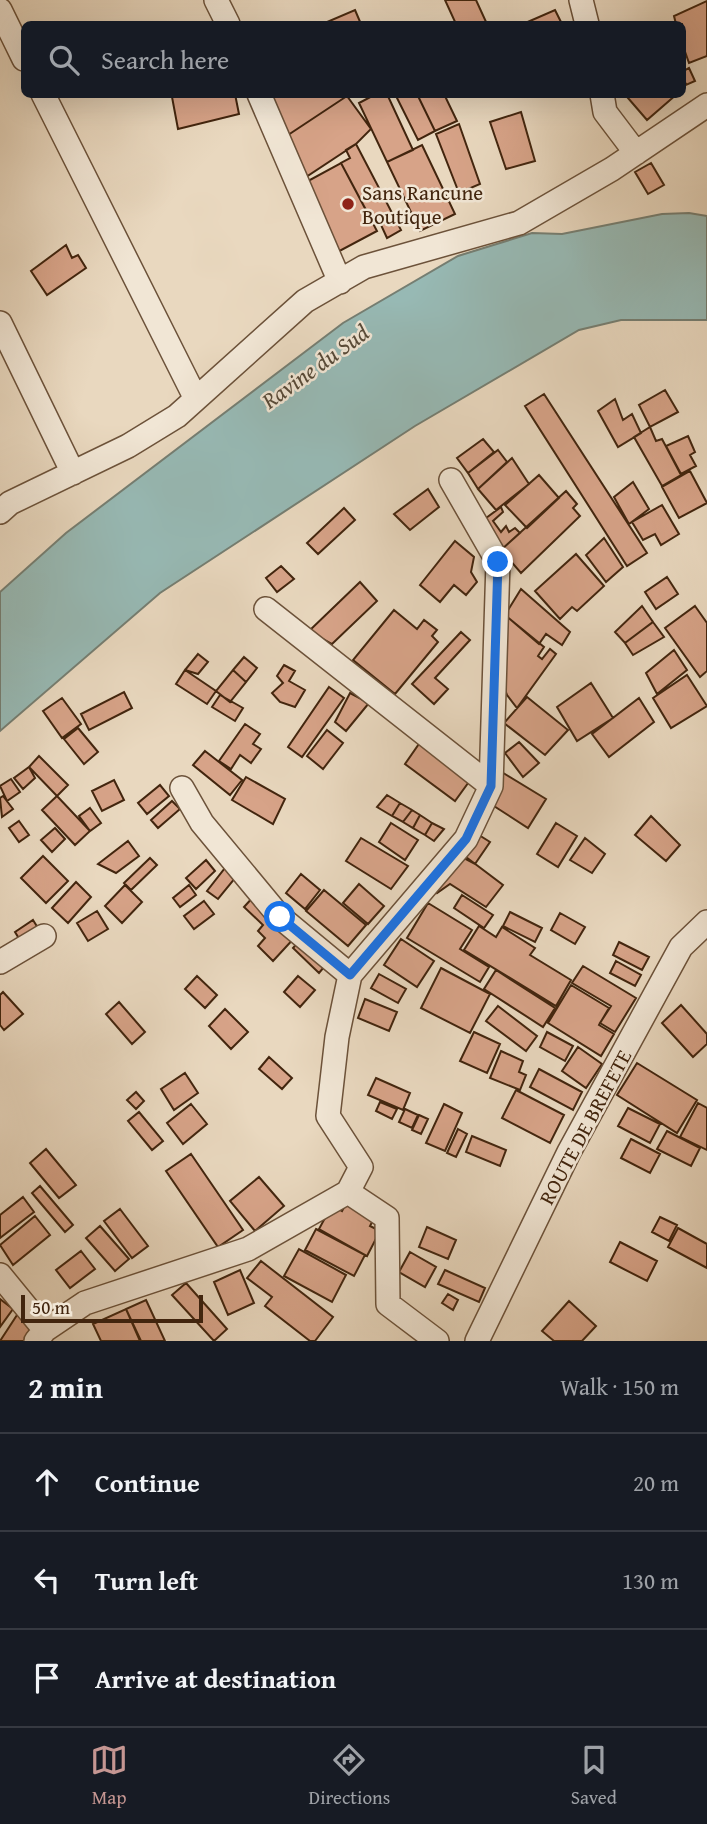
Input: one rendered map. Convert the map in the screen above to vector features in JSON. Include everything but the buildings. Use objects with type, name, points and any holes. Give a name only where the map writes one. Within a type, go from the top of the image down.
[{"type":"street","points":[[216,0],[226,21]]},
{"type":"street","points":[[581,0],[586,21]]},
{"type":"street","points":[[0,10],[21,53]]},
{"type":"street","points":[[45,98],[195,397]]},
{"type":"street","points":[[260,98],[340,282]]},
{"type":"street","points":[[603,98],[605,112],[636,153]]},
{"type":"street","points":[[0,512],[10,503],[128,446],[177,416],[195,397],[305,301],[364,267],[519,223],[636,153],[707,105]]},
{"type":"street","points":[[0,323],[73,473]]},
{"type":"street","points":[[0,1275],[40,1336],[85,1303],[248,1249],[348,1192],[361,1167],[328,1116],[337,1037],[350,975],[466,839],[491,786],[498,562],[451,480]]},
{"type":"street","points":[[266,609],[491,786]]},
{"type":"street","points":[[182,788],[202,823],[280,917],[350,975]]},
{"type":"street","name":"ROUTE DE BREFETE","points":[[477,1341],[569,1152],[674,959],[681,947],[707,922]]},
{"type":"street","points":[[0,962],[44,936]]},
{"type":"street","points":[[348,1192],[387,1218],[388,1304],[437,1341]]},
{"type":"water","name":"Ravine du Sud","points":[[689,213],[707,216],[707,320],[621,320],[579,330],[415,426],[160,593],[0,731],[0,592],[66,533],[343,323],[458,256],[532,233],[562,234],[662,214]]},
{"type":"place","name":"Sans Rancune Boutique","points":[[348,204]]},
{"type":"route","points":[[280,917],[350,975],[466,839],[491,786],[498,562]]}]
